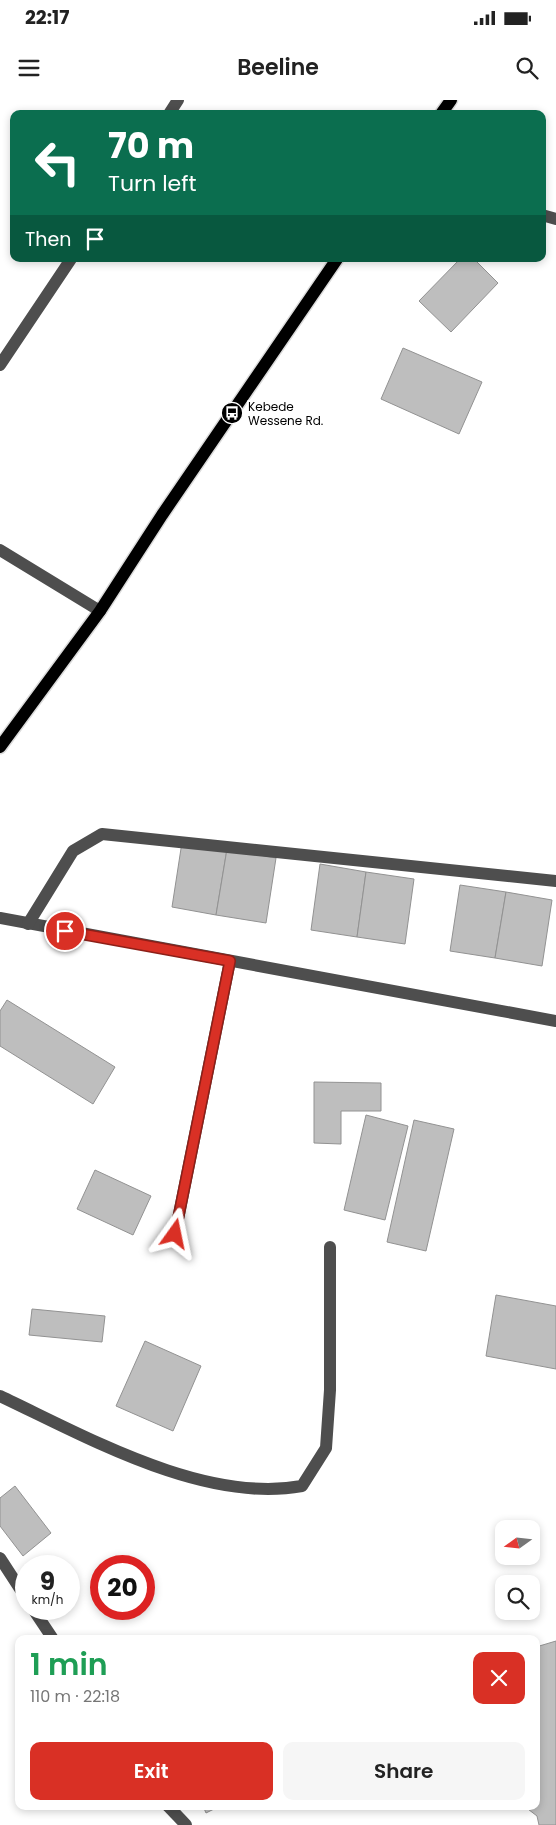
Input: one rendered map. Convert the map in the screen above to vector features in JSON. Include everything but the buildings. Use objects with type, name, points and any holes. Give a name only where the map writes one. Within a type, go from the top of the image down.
[{"type":"main road","points":[[0,748],[100,611],[162,515],[335,262]]},
{"type":"street","points":[[0,365],[69,262]]},
{"type":"street","points":[[0,550],[100,611]]},
{"type":"street","points":[[28,924],[73,851],[102,834],[556,881]]},
{"type":"street","points":[[0,918],[556,1020]]},
{"type":"street","points":[[175,1234],[230,961]]},
{"type":"street","points":[[0,1396],[84,1436],[173,1472],[238,1488],[281,1490],[302,1486],[326,1448],[330,1390],[330,1247]]},
{"type":"street","points":[[0,1558],[15,1581]]},
{"type":"street","points":[[40,1620],[50,1635]]},
{"type":"street","points":[[172,1810],[186,1825]]},
{"type":"place","name":"Kebede Wessene Rd.","points":[[232,413]]},
{"type":"route","points":[[65,931],[230,961],[175,1234]]}]
